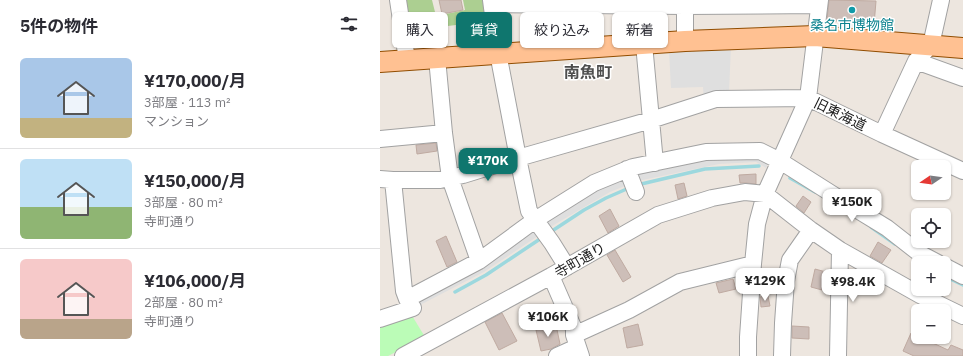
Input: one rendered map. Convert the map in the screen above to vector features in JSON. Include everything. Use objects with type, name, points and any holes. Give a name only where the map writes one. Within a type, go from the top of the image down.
[{"type":"main road","points":[[668,42],[815,36],[963,48]]},
{"type":"main road","points":[[380,62],[612,46]]},
{"type":"street","points":[[398,0],[406,60]]},
{"type":"street","points":[[882,134],[916,61],[930,45],[941,0]]},
{"type":"street","points":[[567,267],[529,211],[498,54],[492,2],[820,3]]},
{"type":"street","points":[[685,3],[685,41]]},
{"type":"street","name":"旧東海道","points":[[820,3],[808,98],[963,171]]},
{"type":"street","points":[[644,48],[655,162]]},
{"type":"street","points":[[437,58],[450,178],[479,261]]},
{"type":"street","points":[[916,61],[963,78]]},
{"type":"street","points":[[380,319],[412,308],[404,291],[383,178],[440,180],[463,175],[651,120],[716,99],[808,98],[765,194],[757,224],[748,337],[748,356]]},
{"type":"street","points":[[380,140],[444,133]]},
{"type":"street","points":[[407,299],[479,261],[594,183],[632,181],[655,162],[706,152],[760,152],[780,161],[887,228],[925,256]]},
{"type":"street","name":"寺町通り","points":[[403,356],[551,276],[658,215],[712,198],[745,192],[765,194]]},
{"type":"street","points":[[765,194],[810,230],[840,250],[920,295],[963,316]]},
{"type":"street","points":[[782,356],[786,281],[790,260],[810,230]]},
{"type":"street","points":[[838,356],[840,250]]},
{"type":"street","points":[[558,356],[577,346],[629,310],[680,282],[753,264]]},
{"type":"street","points":[[951,270],[963,276]]},
{"type":"street","points":[[551,276],[574,329],[577,346]]},
{"type":"green space","points":[[403,0],[432,0],[435,12],[405,12]]},
{"type":"green space","points":[[463,0],[485,0],[486,12],[456,12],[456,25],[448,26],[448,14],[465,10]]},
{"type":"green space","points":[[411,314],[425,337],[388,356],[380,356],[380,324]]},
{"type":"shaded area","points":[[731,46],[729,93],[704,100],[703,87],[671,88],[669,51]]},
{"type":"shaded area","points":[[706,156],[757,156],[769,161],[766,168],[756,162],[719,164],[638,181],[635,174]]},
{"type":"shaded area","points":[[622,176],[630,184],[610,192],[547,229],[544,219]]},
{"type":"shaded area","points":[[530,229],[541,234],[484,272],[422,304],[420,309],[414,302]]},
{"type":"building","points":[[439,0],[461,0],[463,10],[448,13],[442,12]]},
{"type":"building","name":"桑名市博物館","points":[[829,0],[876,1],[874,25],[827,20]]},
{"type":"building","points":[[436,143],[437,151],[417,154],[416,145]]},
{"type":"building","points":[[756,174],[756,184],[740,183],[739,175]]},
{"type":"building","points":[[684,183],[687,196],[678,199],[675,185]]},
{"type":"building","points":[[803,196],[811,202],[804,213],[796,206]]},
{"type":"building","points":[[610,209],[619,226],[608,233],[599,216]]},
{"type":"building","points":[[446,236],[457,262],[447,267],[436,241]]},
{"type":"building","points":[[878,242],[891,250],[882,263],[870,256]]},
{"type":"building","points":[[615,250],[631,277],[623,282],[607,255]]},
{"type":"building","points":[[815,269],[826,272],[822,290],[811,287]]},
{"type":"building","points":[[733,279],[736,289],[719,293],[716,283]]},
{"type":"building","points":[[768,296],[770,306],[761,307],[760,297]]},
{"type":"building","points":[[502,313],[517,341],[499,350],[485,322]]},
{"type":"building","points":[[638,324],[643,345],[627,348],[623,328]]},
{"type":"building","points":[[556,325],[560,344],[551,349],[541,351],[536,330]]},
{"type":"building","points":[[792,326],[809,327],[809,339],[792,338]]},
{"type":"building","points":[[911,333],[911,344],[935,344],[948,350],[951,345],[963,350],[963,356],[914,356],[903,351]]},
{"type":"waterway","points":[[637,185],[705,169],[759,166]]},
{"type":"waterway","points":[[790,178],[815,192]]},
{"type":"waterway","points":[[549,233],[584,210],[629,188]]},
{"type":"waterway","points":[[871,227],[895,244]]},
{"type":"waterway","points":[[455,292],[486,275],[543,237]]},
{"type":"waterway","points":[[951,279],[963,285]]},
{"type":"place","name":"桑名市博物館","points":[[852,10]]},
{"type":"district","name":"南魚町","points":[[588,72]]}]
